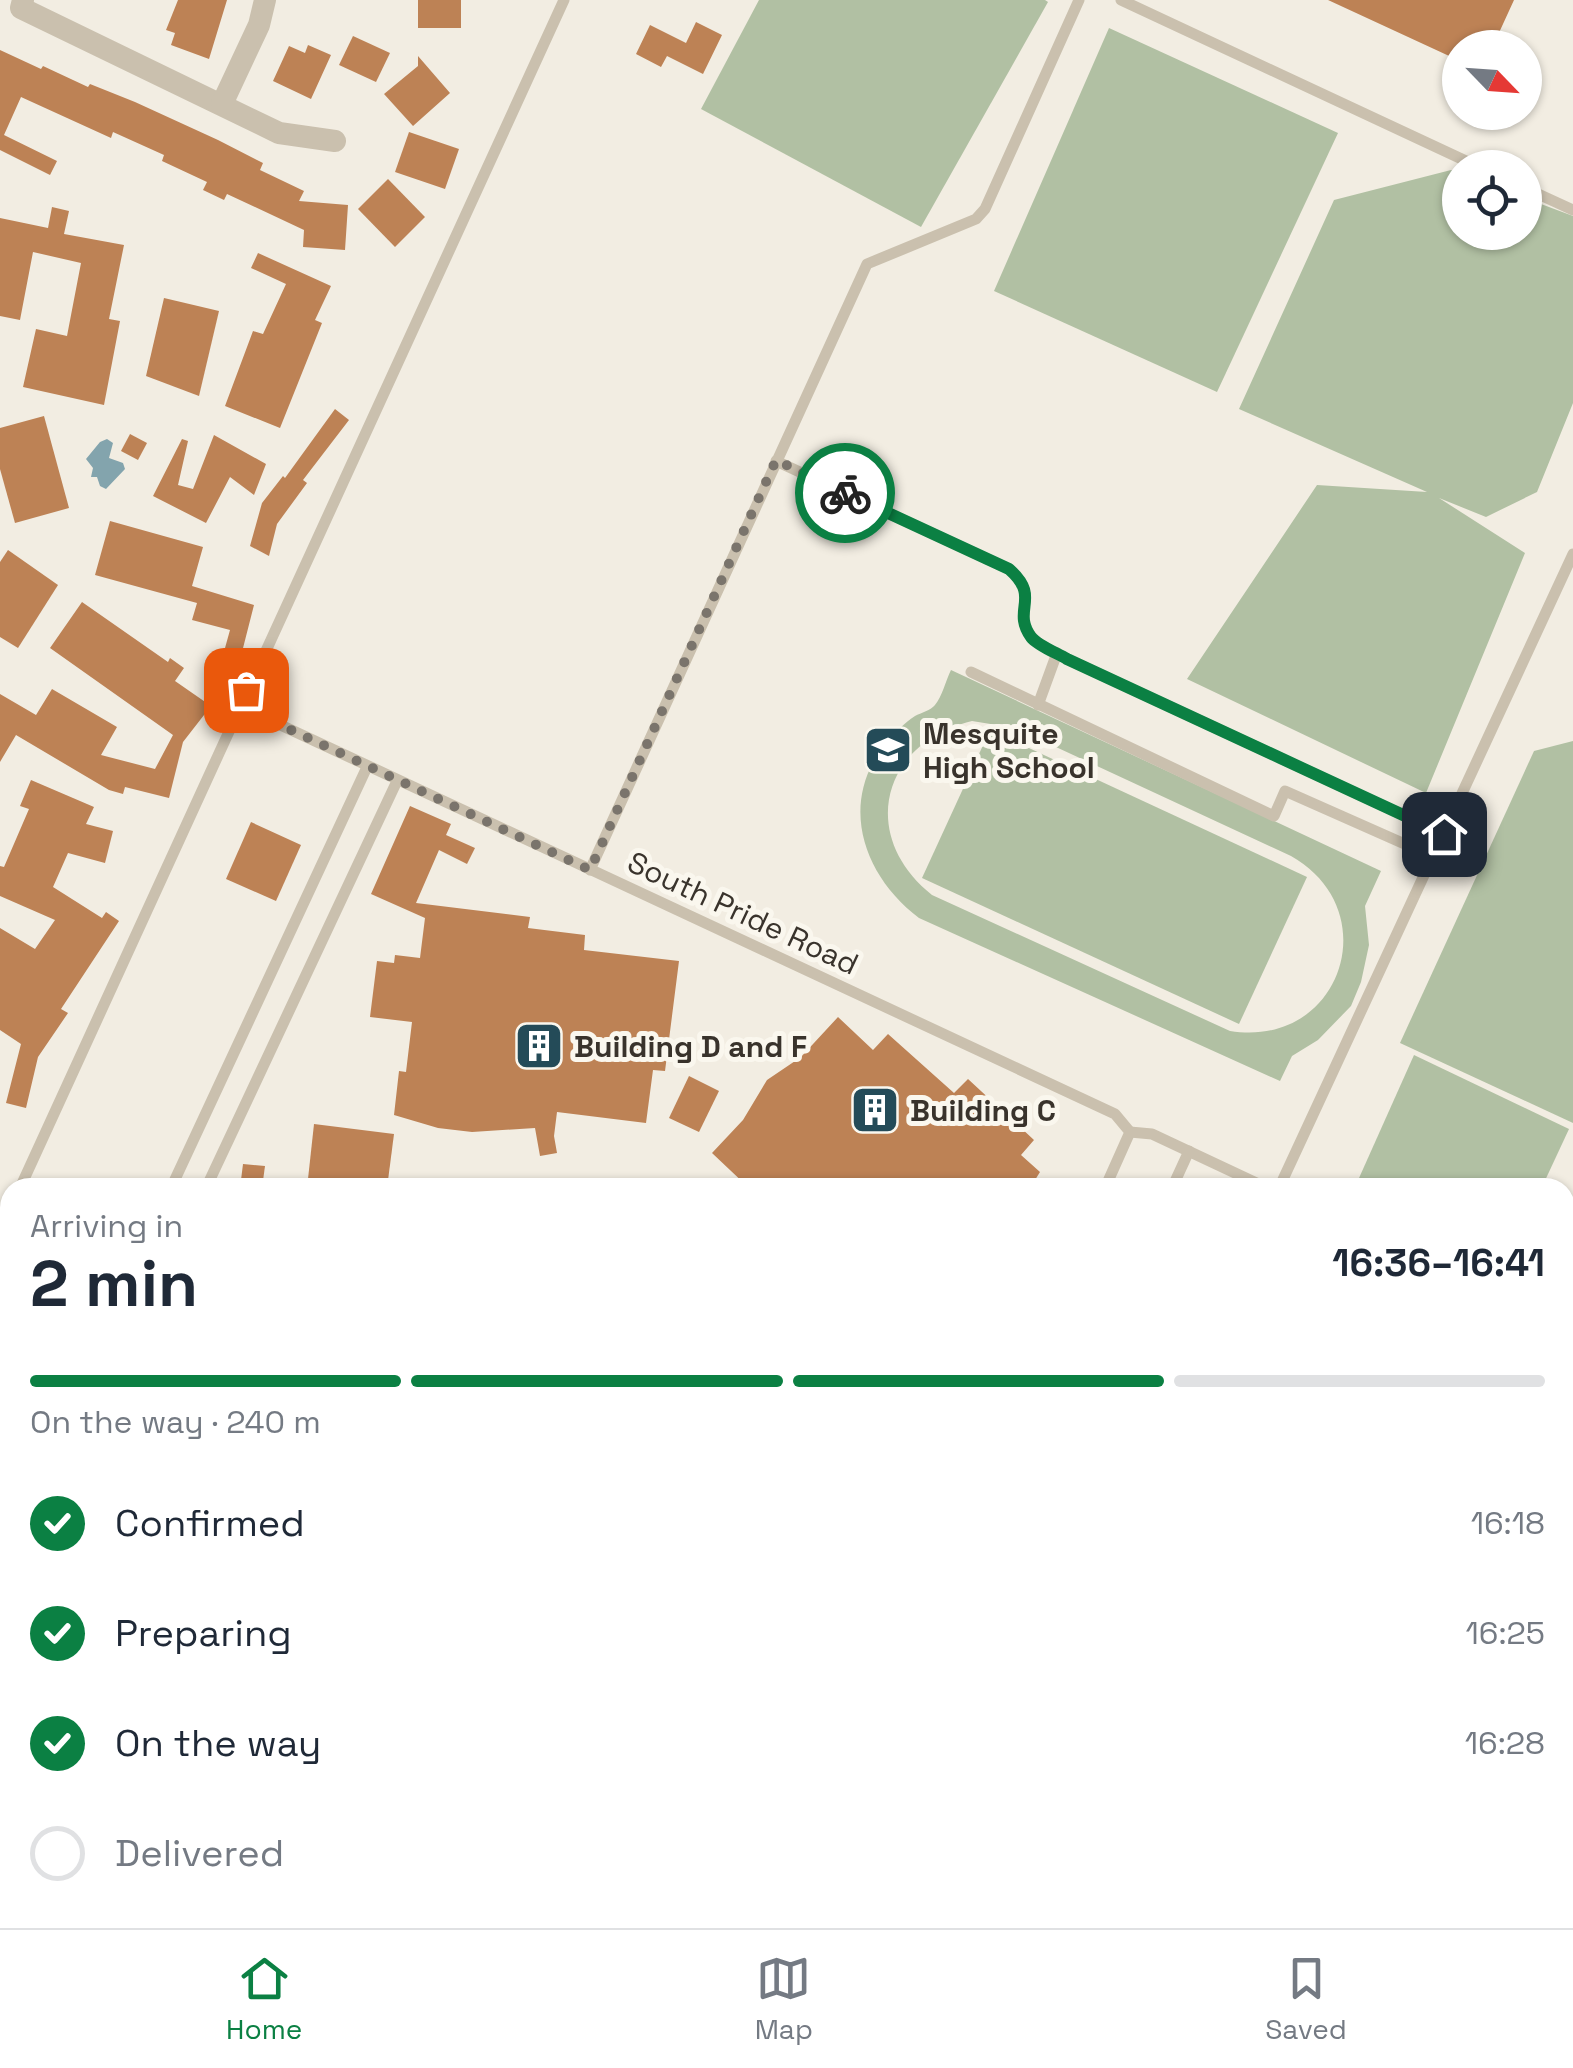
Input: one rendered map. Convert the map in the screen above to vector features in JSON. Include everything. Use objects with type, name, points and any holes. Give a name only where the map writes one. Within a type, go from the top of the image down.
[{"type":"street","points":[[222,104],[259,25],[264,0]]},
{"type":"street","points":[[22,4],[279,134],[335,141]]},
{"type":"lane","points":[[25,1178],[564,0]]},
{"type":"lane","points":[[590,870],[867,264],[976,219],[1079,0]]},
{"type":"lane","points":[[1121,0],[1442,150]]},
{"type":"lane","points":[[1542,196],[1573,210]]},
{"type":"lane","points":[[776,460],[1009,569],[1024,582],[1027,598],[1022,614],[1032,638],[1057,653],[1444,834]]},
{"type":"lane","points":[[1284,1178],[1573,554]]},
{"type":"lane","points":[[1038,705],[1057,653]]},
{"type":"lane","points":[[971,672],[1274,816],[1285,792],[1434,857]]},
{"type":"lane","name":"South Pride Road","points":[[242,707],[1115,1114],[1130,1132]]},
{"type":"lane","points":[[176,1178],[367,767]]},
{"type":"lane","points":[[211,1178],[396,780]]},
{"type":"lane","points":[[1109,1178],[1130,1132],[1152,1134],[1246,1178]]},
{"type":"lane","points":[[1177,1178],[1189,1151]]},
{"type":"green space","points":[[759,0],[1048,2],[921,227],[701,109]]},
{"type":"green space","points":[[1109,28],[1338,133],[1217,392],[994,291]]},
{"type":"green space","points":[[1442,172],[1442,250],[1542,250],[1542,204],[1573,216],[1573,403],[1537,492],[1486,517],[1439,498],[1525,553],[1426,793],[1187,679],[1317,485],[1427,492],[1239,409],[1334,200]]},
{"type":"green space","points":[[951,670],[1381,871],[1365,906],[1369,945],[1351,1006],[1318,1040],[1292,1056],[1280,1081],[919,918],[899,901],[871,860],[863,837],[863,789],[887,742],[911,719],[935,705]],"holes":[[[972,721],[1015,728],[1291,856],[1321,880],[1338,909],[1343,940],[1338,971],[1323,998],[1300,1019],[1268,1031],[1230,1031],[932,895],[909,871],[894,846],[888,820],[890,794],[900,770],[917,749],[941,732]]]},
{"type":"green space","points":[[990,730],[1307,877],[1239,1024],[922,878]]},
{"type":"green space","points":[[1573,741],[1573,1123],[1400,1043],[1534,751]]},
{"type":"green space","points":[[1414,1055],[1569,1129],[1546,1178],[1359,1178]]},
{"type":"water","points":[[107,439],[113,443],[109,458],[123,463],[125,469],[106,489],[97,477],[91,477],[93,468],[86,459]]},
{"type":"building","points":[[178,0],[227,0],[209,59],[171,45],[175,33],[166,30]]},
{"type":"building","points":[[418,0],[461,0],[461,28],[418,28]]},
{"type":"building","points":[[1328,0],[1514,0],[1500,30],[1442,30],[1442,53]]},
{"type":"building","points":[[696,22],[722,35],[703,74],[667,56],[661,67],[636,54],[650,25],[686,43]]},
{"type":"building","points":[[353,36],[390,53],[376,82],[339,65]]},
{"type":"building","points":[[308,45],[331,55],[311,99],[273,81],[289,46],[305,53]]},
{"type":"building","points":[[0,50],[135,102],[218,140],[263,163],[260,170],[304,191],[299,201],[348,205],[345,250],[303,247],[304,230],[227,194],[224,200],[203,190],[207,182],[162,161],[164,155],[113,132],[111,138],[21,97],[4,135],[57,161],[50,175],[0,150]]},
{"type":"building","points":[[418,56],[450,93],[413,126],[384,94],[418,66]]},
{"type":"building","points":[[409,132],[459,149],[445,189],[395,172]]},
{"type":"building","points":[[388,179],[425,217],[395,247],[358,209]]},
{"type":"building","points":[[52,207],[69,211],[64,234],[124,245],[109,319],[120,321],[104,405],[23,387],[36,329],[67,336],[81,263],[33,252],[20,320],[0,316],[0,218],[48,228]]},
{"type":"building","points":[[258,253],[331,286],[315,320],[322,323],[280,428],[225,406],[253,331],[263,334],[286,284],[251,268]]},
{"type":"building","points":[[164,298],[219,311],[199,396],[146,376]]},
{"type":"building","points":[[335,409],[349,420],[303,480],[307,483],[277,524],[269,556],[250,546],[262,503]]},
{"type":"building","points":[[44,416],[69,508],[15,523],[0,469],[0,428]]},
{"type":"building","points":[[130,434],[147,443],[138,460],[121,451]]},
{"type":"building","points":[[214,435],[266,464],[254,495],[230,477],[206,523],[153,496],[182,439],[188,441],[178,485],[193,489]]},
{"type":"building","points":[[110,521],[203,547],[192,586],[254,605],[242,652],[225,648],[230,630],[192,620],[197,603],[95,575]]},
{"type":"building","points":[[8,550],[58,585],[18,648],[0,637],[0,562]]},
{"type":"building","points":[[82,602],[168,662],[170,658],[184,668],[175,681],[211,706],[183,742],[169,798],[125,787],[123,794],[109,790],[16,735],[0,762],[0,694],[36,715],[52,689],[117,727],[101,755],[155,769],[173,735],[50,648]]},
{"type":"building","points":[[31,780],[94,807],[86,824],[113,831],[105,863],[68,853],[53,887],[102,918],[106,912],[119,921],[61,1009],[68,1013],[38,1057],[26,1108],[6,1103],[21,1044],[0,1030],[0,928],[35,949],[55,920],[0,896],[0,866],[4,867],[29,809],[20,806]]},
{"type":"building","name":"Building D and F","points":[[410,806],[451,824],[446,835],[475,848],[467,864],[439,850],[416,903],[530,917],[528,928],[585,935],[584,950],[679,961],[665,1071],[653,1070],[646,1123],[557,1112],[557,1153],[540,1156],[535,1128],[472,1132],[438,1128],[394,1115],[399,1071],[406,1072],[412,1022],[370,1017],[377,961],[394,963],[395,955],[420,958],[425,918],[371,894]]},
{"type":"building","points":[[251,822],[301,845],[276,901],[226,879]]},
{"type":"building","name":"Building C","points":[[838,1017],[873,1050],[888,1034],[954,1093],[968,1079],[1034,1140],[1021,1155],[1040,1172],[1036,1178],[738,1178],[712,1153],[743,1120],[767,1080],[801,1057]]},
{"type":"building","points":[[689,1076],[719,1091],[699,1132],[669,1118]]},
{"type":"building","points":[[314,1124],[394,1134],[388,1178],[308,1178]]},
{"type":"building","points":[[243,1164],[265,1166],[263,1178],[241,1178]]},
{"type":"way so far","points":[[246,690],[242,707],[590,870],[776,460],[845,493]]},
{"type":"place","name":"Mesquite High School","points":[[888,750]]},
{"type":"place","name":"Building D and F","points":[[539,1046]]},
{"type":"place","name":"Building C","points":[[875,1110]]},
{"type":"route","points":[[845,493],[1009,569],[1024,582],[1027,598],[1022,614],[1032,638],[1067,659],[1444,834]]}]
